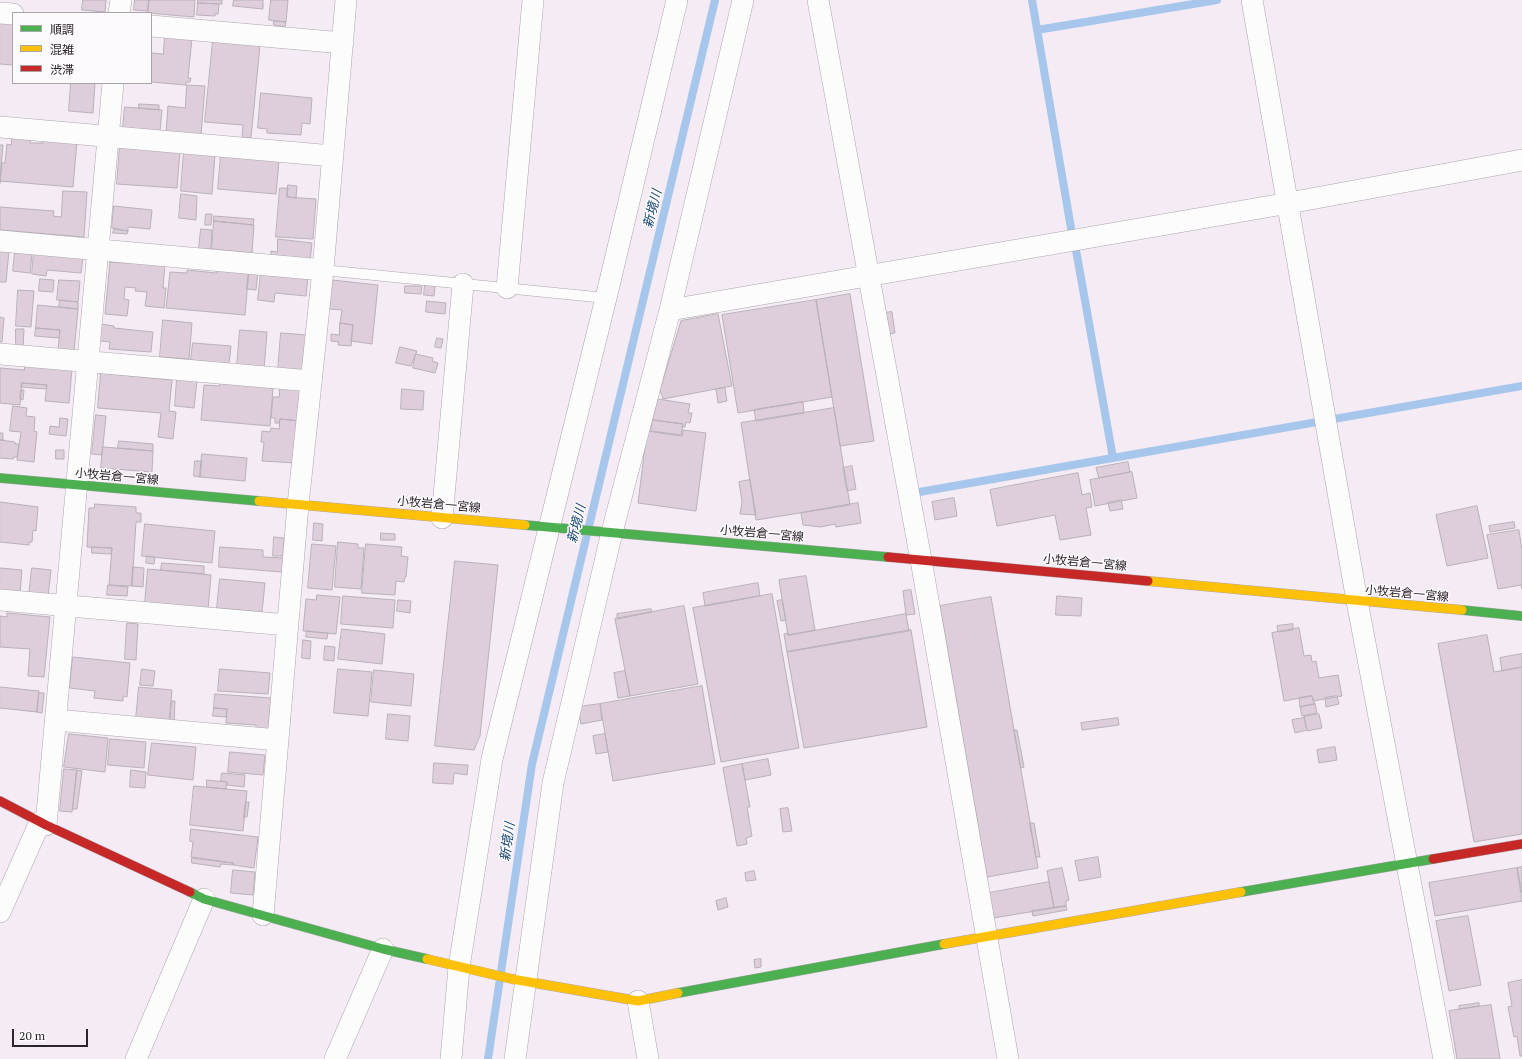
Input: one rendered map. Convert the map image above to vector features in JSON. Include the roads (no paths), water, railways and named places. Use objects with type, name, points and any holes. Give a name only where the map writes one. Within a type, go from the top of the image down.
[{"type":"street","points":[[119,12],[121,0]]},
{"type":"street","points":[[263,916],[298,505],[323,270],[346,0]]},
{"type":"street","points":[[507,288],[533,0]]},
{"type":"street","points":[[451,1059],[459,967],[492,760],[553,527],[677,0]]},
{"type":"street","points":[[515,1059],[519,981],[553,783],[609,532],[670,310],[743,0]]},
{"type":"street","points":[[818,0],[921,560],[1008,1059]]},
{"type":"street","points":[[1252,0],[1289,203],[1357,601],[1444,1059]]},
{"type":"street","points":[[0,13],[12,14]]},
{"type":"street","points":[[152,26],[343,43]]},
{"type":"street","points":[[0,912],[43,824],[56,720],[113,84]]},
{"type":"street","points":[[0,127],[333,156]]},
{"type":"street","points":[[670,310],[1289,203],[1522,160]]},
{"type":"street","points":[[0,241],[323,270]]},
{"type":"street","points":[[442,518],[463,284]]},
{"type":"street","points":[[0,354],[311,382]]},
{"type":"street","name":"小牧岩倉一宮線","points":[[0,478],[921,560],[1522,616]]},
{"type":"street","points":[[0,600],[288,625]]},
{"type":"street","points":[[56,720],[278,740]]},
{"type":"street","points":[[0,801],[43,824],[204,899],[383,949],[488,974],[519,981],[638,1001],[986,936],[1408,865],[1522,844]]},
{"type":"street","points":[[136,1059],[204,899]]},
{"type":"street","points":[[335,1059],[383,949]]},
{"type":"street","points":[[638,1001],[648,1059]]},
{"type":"lane","points":[[323,270],[606,298]]},
{"type":"waterway","name":"新境川","points":[[488,1059],[532,764],[715,0]]},
{"type":"waterway","points":[[1032,0],[1071,228]]},
{"type":"waterway","points":[[1037,30],[1217,0]]},
{"type":"waterway","points":[[1076,250],[1113,458]]},
{"type":"waterway","points":[[908,494],[1522,386]]}]
